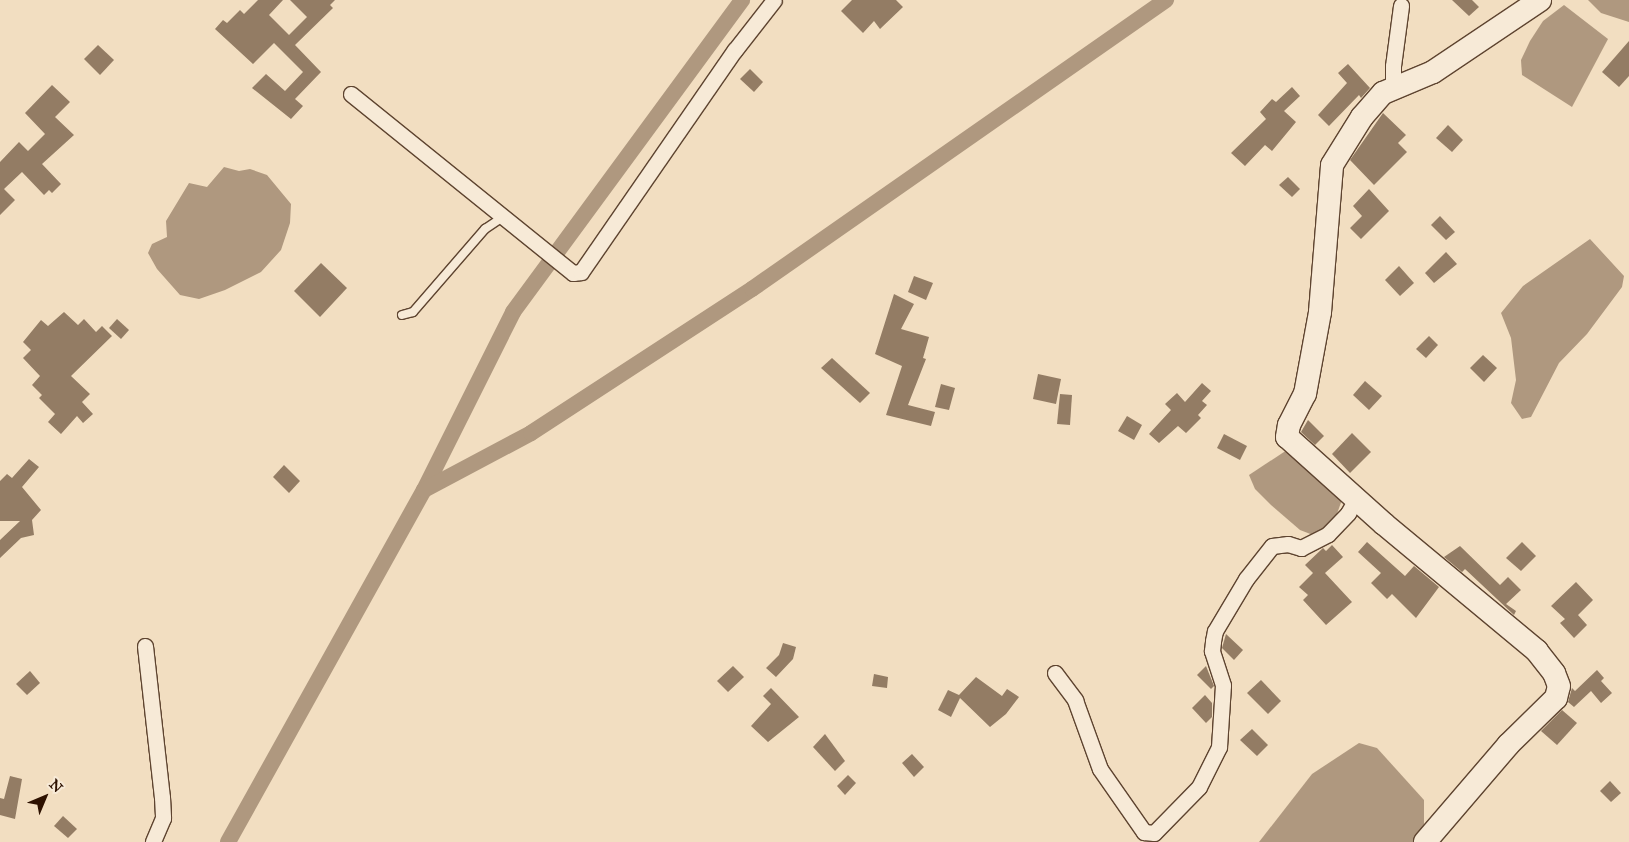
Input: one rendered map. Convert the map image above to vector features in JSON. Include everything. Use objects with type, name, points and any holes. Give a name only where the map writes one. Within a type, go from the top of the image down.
[{"type":"street","points":[[351,94],[573,273],[581,272],[735,50],[774,0]]},
{"type":"street","points":[[1425,842],[1508,746],[1556,698],[1559,686],[1554,673],[1537,651],[1356,499],[1287,437],[1289,425],[1304,394],[1320,312],[1332,165],[1362,117],[1383,93],[1433,72],[1540,0]]},
{"type":"street","points":[[1393,88],[1393,66],[1401,6]]},
{"type":"street","points":[[1055,673],[1074,700],[1100,769],[1144,832],[1154,833],[1198,787],[1219,747],[1223,685],[1212,651],[1213,640],[1215,631],[1246,579],[1272,546],[1288,544],[1301,548],[1328,534],[1348,513],[1356,499]]},
{"type":"street","points":[[145,646],[163,818],[153,842]]},
{"type":"lane","points":[[402,315],[414,312],[485,229],[503,217]]},
{"type":"shaded area","points":[[1588,0],[1629,0],[1629,22],[1601,13]]},
{"type":"shaded area","points":[[1564,5],[1608,39],[1572,107],[1522,75],[1521,60],[1530,41],[1543,21]]},
{"type":"shaded area","points":[[224,167],[239,171],[250,169],[267,175],[291,204],[290,223],[281,250],[261,272],[225,290],[199,299],[180,295],[157,269],[148,253],[152,244],[167,237],[166,221],[189,183],[207,187]]},
{"type":"shaded area","points":[[1590,239],[1624,276],[1622,287],[1587,334],[1559,363],[1531,417],[1522,419],[1511,403],[1516,380],[1511,338],[1501,313],[1523,286]]},
{"type":"shaded area","points":[[1287,450],[1343,497],[1334,522],[1313,535],[1300,530],[1271,505],[1255,489],[1249,475]]},
{"type":"shaded area","points":[[1359,743],[1377,748],[1424,800],[1424,829],[1414,842],[1259,842],[1312,774]]},
{"type":"building","points":[[258,0],[283,0],[269,15],[289,35],[307,17],[290,0],[335,0],[330,5],[333,8],[295,45],[321,72],[295,99],[303,106],[291,119],[252,88],[266,74],[285,91],[303,72],[274,43],[253,64],[215,29],[223,20],[227,23],[240,10],[244,14]]},
{"type":"building","points":[[852,0],[896,0],[903,7],[880,29],[874,21],[863,33],[841,11]]},
{"type":"building","points":[[1452,0],[1472,0],[1479,7],[1469,16]]},
{"type":"building","points":[[1629,41],[1629,76],[1619,87],[1602,72]]},
{"type":"building","points":[[98,45],[114,60],[100,75],[84,59]]},
{"type":"building","points":[[1348,64],[1370,88],[1361,98],[1359,95],[1329,126],[1318,115],[1347,83],[1338,73]]},
{"type":"building","points":[[750,69],[763,82],[754,92],[740,79]]},
{"type":"building","points":[[52,85],[70,102],[55,117],[74,135],[42,164],[61,184],[52,193],[49,190],[44,195],[22,172],[4,189],[15,200],[0,215],[0,162],[19,142],[28,151],[45,134],[25,113]]},
{"type":"building","points":[[1292,87],[1300,96],[1284,111],[1296,122],[1272,151],[1265,145],[1245,166],[1231,153],[1266,119],[1260,112],[1272,99],[1276,102]]},
{"type":"building","points":[[1383,113],[1406,135],[1398,143],[1407,152],[1374,185],[1350,160]]},
{"type":"building","points":[[1448,125],[1463,140],[1452,152],[1436,138]]},
{"type":"building","points":[[1288,177],[1300,189],[1292,197],[1279,185]]},
{"type":"building","points":[[1369,189],[1389,211],[1361,239],[1350,228],[1362,216],[1353,206]]},
{"type":"building","points":[[1440,216],[1455,232],[1446,240],[1431,225]]},
{"type":"building","points":[[1446,252],[1457,264],[1434,283],[1425,273]]},
{"type":"building","points":[[321,263],[347,288],[320,317],[294,291]]},
{"type":"building","points":[[1399,266],[1414,283],[1400,296],[1385,280]]},
{"type":"building","points":[[914,276],[933,283],[926,300],[908,292]]},
{"type":"building","points":[[894,294],[914,304],[901,329],[929,337],[923,358],[926,359],[908,405],[935,412],[931,426],[886,415],[902,366],[875,354]]},
{"type":"building","points":[[64,312],[78,325],[84,319],[96,332],[102,326],[112,336],[71,376],[90,394],[82,402],[93,414],[83,423],[77,416],[61,434],[48,422],[55,414],[39,398],[42,395],[32,385],[40,376],[23,358],[31,350],[23,342],[41,320],[48,326]]},
{"type":"building","points":[[117,319],[129,330],[121,339],[109,328]]},
{"type":"building","points":[[1429,336],[1438,345],[1426,358],[1416,349]]},
{"type":"building","points":[[1483,355],[1497,368],[1484,382],[1470,368]]},
{"type":"building","points":[[832,358],[870,393],[860,403],[821,368]]},
{"type":"building","points":[[1038,374],[1061,379],[1056,404],[1033,399]]},
{"type":"building","points":[[1365,381],[1382,396],[1369,410],[1353,395]]},
{"type":"building","points":[[1202,383],[1211,391],[1202,401],[1207,405],[1198,415],[1201,418],[1186,433],[1178,426],[1159,443],[1149,434],[1171,410],[1165,404],[1177,393],[1185,402]]},
{"type":"building","points":[[941,384],[955,388],[949,410],[935,407]]},
{"type":"building","points":[[1060,394],[1072,395],[1070,425],[1057,424]]},
{"type":"building","points":[[1127,416],[1142,425],[1134,440],[1118,431]]},
{"type":"building","points":[[1308,420],[1324,436],[1315,445],[1301,432]]},
{"type":"building","points":[[1352,433],[1371,452],[1350,473],[1332,454]]},
{"type":"building","points":[[1224,434],[1247,446],[1240,460],[1217,448]]},
{"type":"building","points":[[29,459],[39,467],[22,487],[41,510],[32,520],[34,535],[21,538],[0,558],[0,540],[20,521],[0,521],[0,481],[7,474],[12,478]]},
{"type":"building","points":[[284,465],[300,481],[289,493],[273,477]]},
{"type":"building","points":[[1367,542],[1405,576],[1414,566],[1439,587],[1416,618],[1392,594],[1387,599],[1371,583],[1381,573],[1358,552]]},
{"type":"building","points":[[1522,542],[1536,556],[1521,571],[1506,558]]},
{"type":"building","points":[[1332,545],[1343,557],[1325,573],[1352,602],[1326,625],[1303,600],[1308,595],[1299,587],[1313,573],[1305,565],[1323,548],[1326,551]]},
{"type":"building","points":[[1460,546],[1500,585],[1508,577],[1521,590],[1506,604],[1516,611],[1514,615],[1465,569],[1462,572],[1444,557]]},
{"type":"building","points":[[1576,582],[1593,600],[1578,615],[1587,625],[1574,638],[1560,623],[1565,619],[1551,606]]},
{"type":"building","points":[[1226,634],[1243,650],[1234,660],[1222,648]]},
{"type":"building","points":[[783,643],[796,647],[793,659],[776,677],[766,668],[779,655]]},
{"type":"building","points":[[733,666],[744,677],[728,692],[717,681]]},
{"type":"building","points":[[1206,666],[1214,686],[1211,689],[1197,675]]},
{"type":"building","points":[[1597,670],[1604,678],[1601,681],[1612,693],[1601,703],[1591,691],[1574,707],[1568,702],[1572,688],[1575,691]]},
{"type":"building","points":[[30,671],[40,683],[27,695],[16,684]]},
{"type":"building","points":[[874,674],[888,677],[887,688],[872,686]]},
{"type":"building","points":[[976,677],[1002,696],[1007,689],[1019,697],[1006,714],[990,727],[960,698],[951,717],[938,710],[948,690],[959,695]]},
{"type":"building","points":[[1261,680],[1281,701],[1268,714],[1247,693]]},
{"type":"building","points":[[771,688],[799,717],[768,742],[751,726],[771,704],[763,696]]},
{"type":"building","points":[[1205,695],[1212,703],[1212,717],[1206,723],[1192,708]]},
{"type":"building","points":[[1562,710],[1577,723],[1557,745],[1541,731]]},
{"type":"building","points":[[1252,729],[1268,745],[1257,756],[1240,740]]},
{"type":"building","points":[[825,734],[845,761],[835,771],[813,747]]},
{"type":"building","points":[[912,754],[924,767],[914,777],[902,763]]},
{"type":"building","points":[[848,775],[856,783],[845,795],[837,786]]},
{"type":"building","points":[[10,776],[22,779],[15,819],[0,815],[0,798],[4,799]]},
{"type":"building","points":[[1610,781],[1621,793],[1611,802],[1600,791]]},
{"type":"building","points":[[63,816],[77,829],[68,838],[54,826]]},
{"type":"waterway","points":[[424,490],[513,312],[742,0]]},
{"type":"waterway","points":[[228,842],[424,490],[531,433],[752,289],[1166,0]]}]
